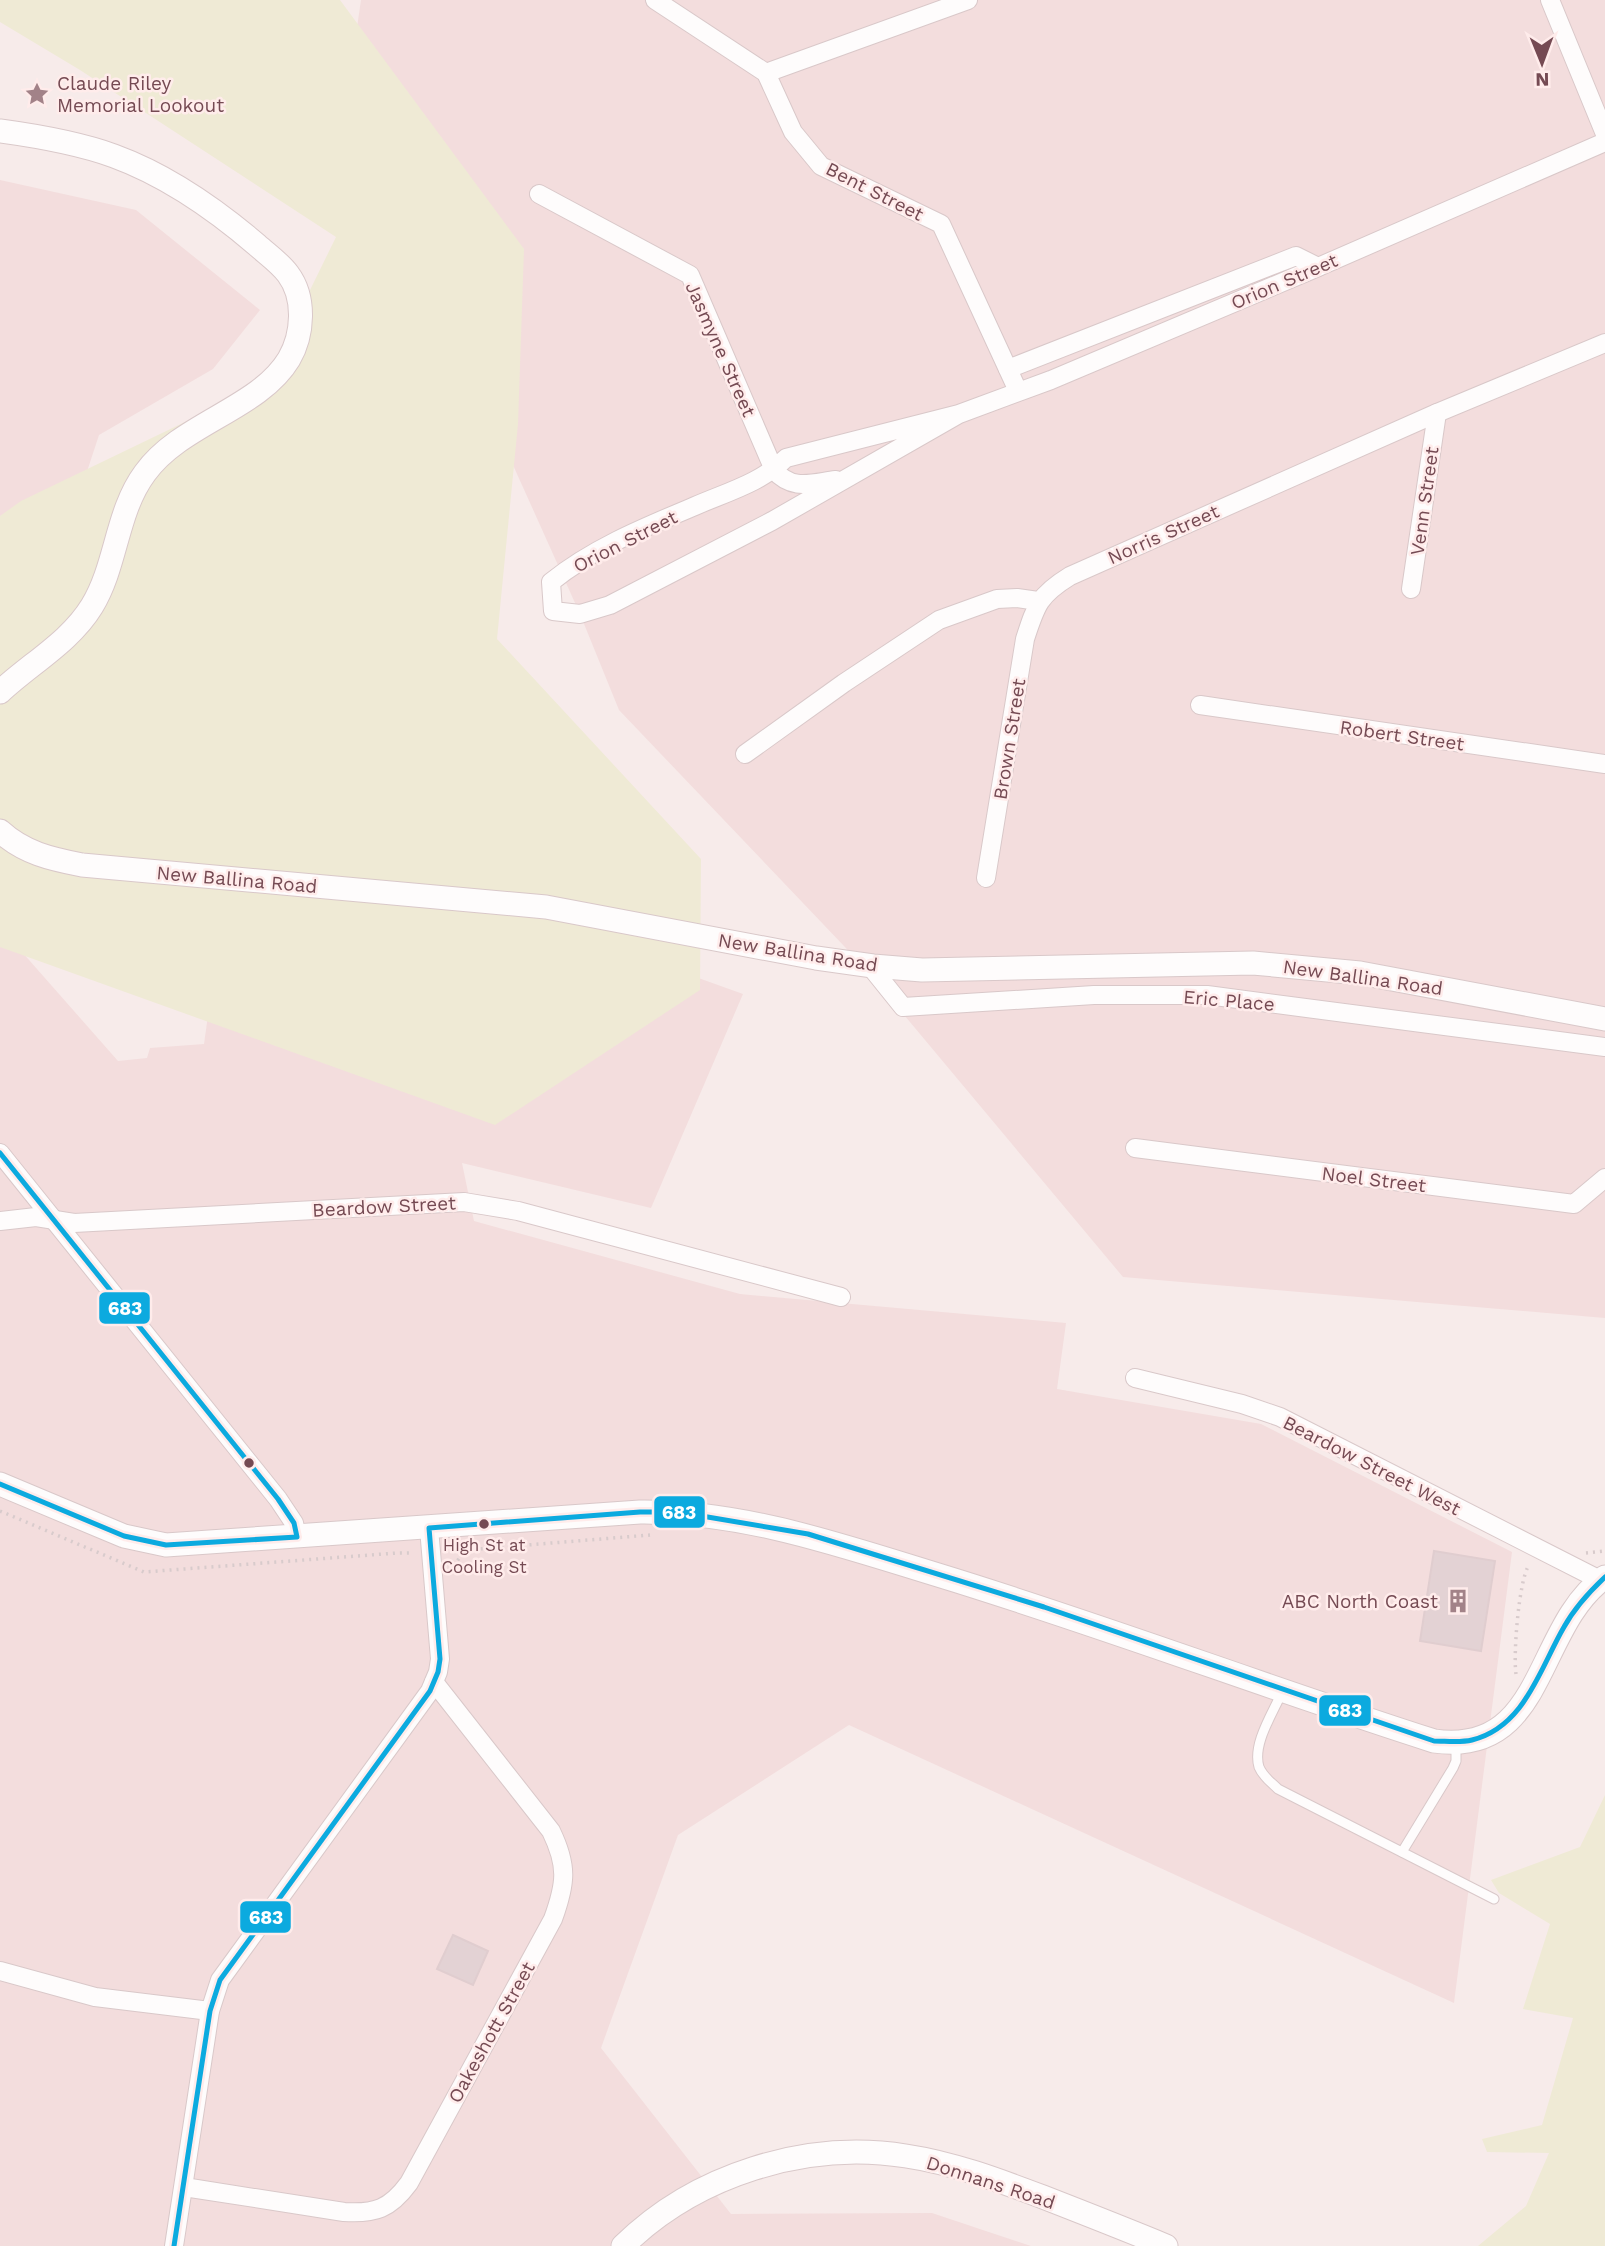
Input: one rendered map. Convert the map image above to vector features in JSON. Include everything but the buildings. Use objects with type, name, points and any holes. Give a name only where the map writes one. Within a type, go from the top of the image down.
[{"type":"street","points":[[656,0],[766,73],[968,0]]},
{"type":"street","points":[[1550,0],[1605,134]]},
{"type":"street","name":"Bent Street","points":[[766,73],[793,132],[821,166],[941,224],[1018,391]]},
{"type":"street","points":[[0,131],[77,145],[113,156],[175,185],[219,214],[289,274],[298,293],[301,317],[298,338],[288,360],[275,375],[251,395],[170,445],[143,475],[131,497],[106,578],[92,606],[73,632],[0,692]]},
{"type":"street","name":"Orion Street","points":[[959,414],[772,521],[610,605],[580,614],[553,611],[551,582],[578,561],[669,517],[764,477],[786,458],[959,414],[1051,380],[1605,142]]},
{"type":"street","name":"Jasmyne Street","points":[[539,194],[690,275],[774,470]]},
{"type":"street","points":[[1008,369],[1296,256],[1318,267]]},
{"type":"street","name":"Norris Street","points":[[1038,601],[1052,587],[1070,576],[1437,413],[1605,343]]},
{"type":"street","name":"Venn Street","points":[[1411,589],[1437,413]]},
{"type":"street","points":[[774,470],[783,481],[801,485],[844,478]]},
{"type":"street","points":[[745,754],[844,683],[939,621],[997,599],[1038,601]]},
{"type":"street","name":"Brown Street","points":[[986,878],[1025,639],[1038,601]]},
{"type":"street","name":"Robert Street","points":[[1200,705],[1605,764]]},
{"type":"street","name":"New Ballina Road","points":[[0,831],[13,842],[45,858],[82,865],[545,907],[870,966],[922,970],[1253,963],[1360,973],[1605,1019]]},
{"type":"street","name":"Eric Place","points":[[870,966],[903,1007],[1094,995],[1207,995],[1605,1048]]},
{"type":"street","name":"Noel Street","points":[[1135,1148],[1574,1204],[1605,1178]]},
{"type":"street","points":[[0,1153],[283,1505],[294,1523],[297,1537]]},
{"type":"street","name":"Beardow Street","points":[[0,1221],[36,1217],[74,1223],[464,1202],[518,1211],[841,1297]]},
{"type":"street","name":"Beardow Street West","points":[[1135,1378],[1280,1417],[1602,1578]]},
{"type":"street","points":[[0,1484],[124,1536],[157,1544],[184,1545],[639,1512],[678,1512],[808,1534],[1044,1607],[1434,1741],[1456,1743],[1484,1738],[1509,1722],[1532,1689],[1575,1608],[1602,1578]]},
{"type":"street","points":[[174,2246],[214,1996],[230,1965],[434,1682],[440,1659],[429,1528]]},
{"type":"street","name":"Oakeshott Street","points":[[184,2187],[363,2213],[382,2209],[399,2197],[553,1919],[564,1878],[562,1853],[551,1831],[434,1682]]},
{"type":"street","points":[[0,1971],[95,1997],[210,2011]]},
{"type":"street","name":"Donnans Road","points":[[624,2246],[642,2228],[677,2203],[742,2173],[765,2164],[811,2155],[864,2152],[905,2155],[956,2166],[1166,2246]]},
{"type":"lane","points":[[1283,1691],[1258,1753],[1259,1766],[1264,1777],[1278,1789],[1494,1899]]},
{"type":"lane","points":[[1402,1852],[1453,1768],[1456,1761],[1456,1743]]},
{"type":"path","points":[[443,1562],[457,1561],[466,1550],[662,1534]]},
{"type":"path","points":[[1514,1681],[1514,1646],[1523,1583],[1526,1568],[1534,1559]]},
{"type":"shaded area","points":[[0,0],[340,0],[524,249],[518,424],[497,639],[701,859],[700,990],[495,1125],[0,947],[0,516],[21,501],[264,384],[336,237],[80,70],[0,22]]},
{"type":"shaded area","points":[[361,0],[1605,0],[1605,1318],[1123,1277],[864,967],[619,710],[580,614],[347,96]]},
{"type":"shaded area","points":[[0,180],[136,210],[260,310],[213,369],[99,435],[47,593],[0,632]]},
{"type":"shaded area","points":[[222,916],[665,966],[743,994],[651,1208],[462,1163],[474,1221],[740,1294],[1066,1323],[1057,1389],[1261,1424],[1512,1552],[1454,2003],[849,1725],[678,1835],[601,2048],[731,2214],[932,2213],[1031,2246],[0,2246],[0,927],[118,1061],[147,1058],[150,1048],[204,1044]]},
{"type":"shaded area","points":[[1605,1795],[1605,2246],[1478,2246],[1526,2206],[1549,2153],[1487,2152],[1482,2139],[1542,2125],[1573,2018],[1523,2009],[1550,1924],[1499,1893],[1491,1880],[1580,1847]]},
{"type":"transit line","name":"683","points":[[0,1153],[278,1499],[294,1523],[297,1537],[166,1545],[124,1536],[0,1484]]},
{"type":"transit line","name":"683","points":[[174,2246],[210,2011],[220,1980],[430,1691],[438,1672],[440,1659],[429,1528],[640,1512],[678,1512],[808,1534],[1044,1607],[1434,1741],[1472,1740],[1505,1723],[1529,1694],[1573,1613],[1605,1577]]},
{"type":"place","name":"Claude Riley Memorial Lookout","points":[[37,94]]},
{"type":"place","name":"High St at Cooling St","points":[[484,1524]]},
{"type":"place","name":"ABC North Coast","points":[[1458,1601]]}]
